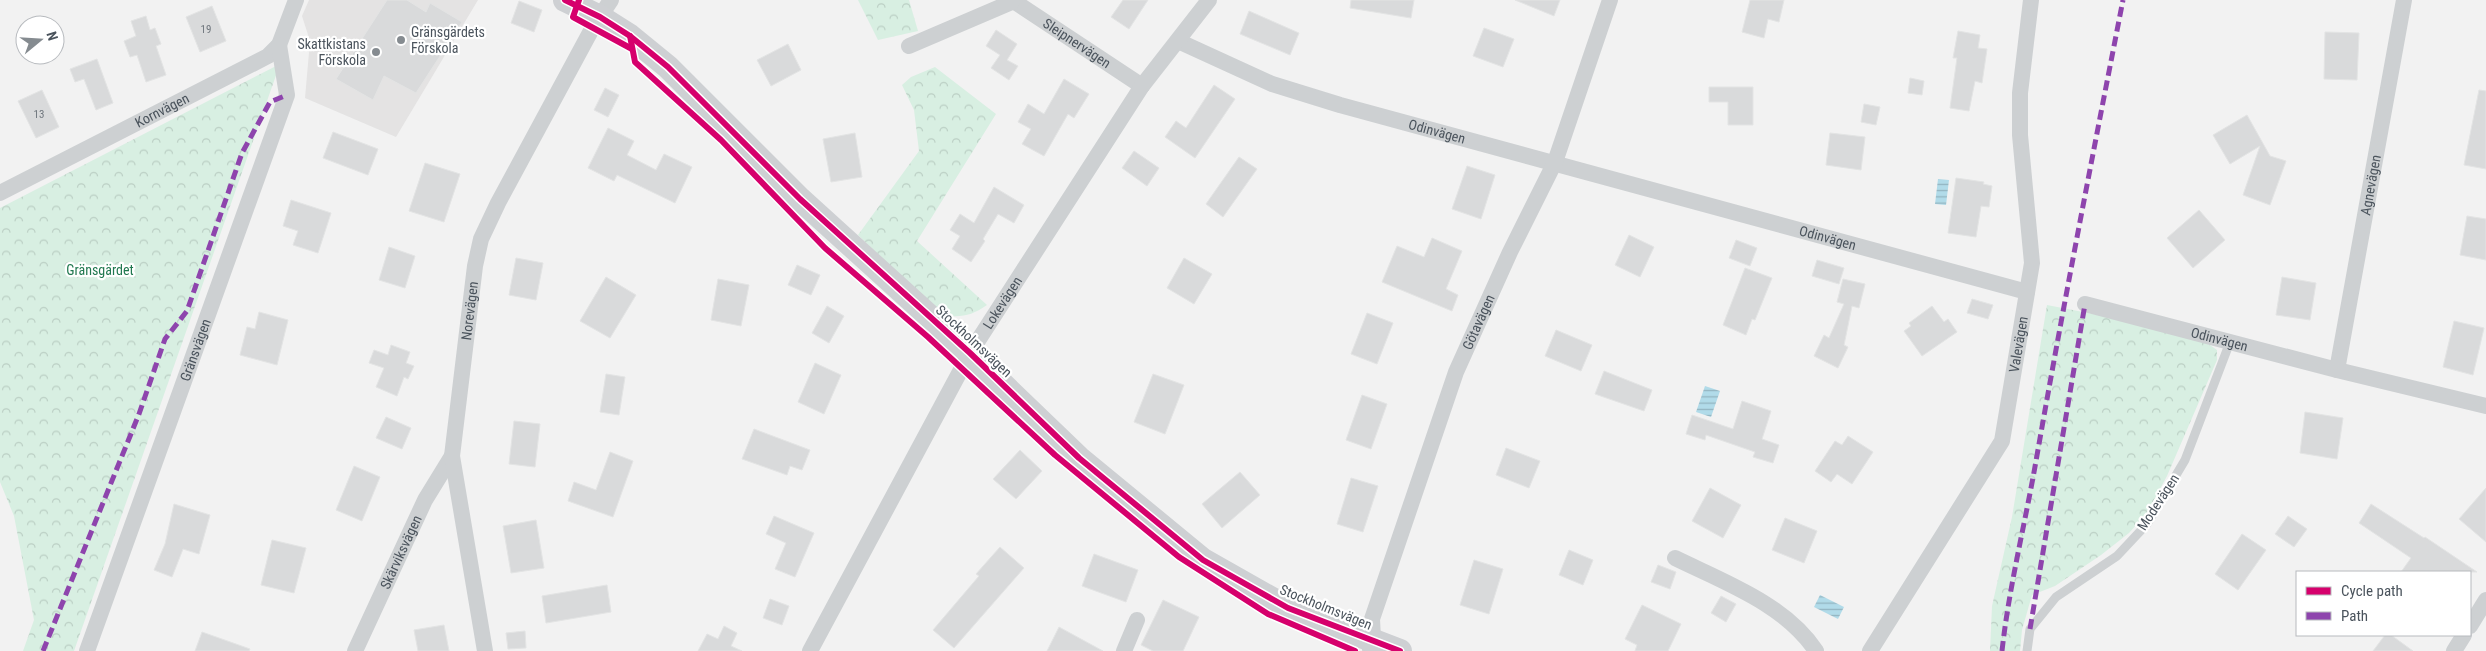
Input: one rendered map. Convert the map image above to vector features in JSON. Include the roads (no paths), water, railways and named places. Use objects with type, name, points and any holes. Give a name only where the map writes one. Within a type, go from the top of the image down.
[{"type":"street","points":[[279,45],[296,0]]},
{"type":"street","name":"Stockholmsvägen","points":[[565,0],[605,9],[630,36],[668,67],[800,199],[970,353],[1079,458],[1202,560],[1288,608],[1371,645],[1400,651]]},
{"type":"street","name":"Lokevägen","points":[[810,651],[970,353],[1142,86],[1209,0]]},
{"type":"street","name":"Götavägen","points":[[1371,645],[1372,619],[1456,372],[1510,252],[1555,162],[1610,0]]},
{"type":"street","name":"Valevägen","points":[[1870,651],[2002,441],[2032,263],[2020,135],[2020,93],[2031,0]]},
{"type":"street","name":"Agnevägen","points":[[2337,370],[2404,0]]},
{"type":"street","points":[[909,46],[1012,1]]},
{"type":"street","name":"Sleipnervägen","points":[[1012,1],[1142,86]]},
{"type":"street","name":"Norevägen","points":[[485,651],[452,456],[475,266],[481,239],[498,203],[605,9]]},
{"type":"street","name":"Odinvägen","points":[[1178,41],[1272,84],[2028,292]]},
{"type":"street","name":"Kornvägen","points":[[0,192],[268,56],[279,45]]},
{"type":"street","name":"Gränsvägen","points":[[87,651],[287,96],[279,45]]},
{"type":"street","name":"Odinvägen","points":[[2085,304],[2337,370],[2486,406]]},
{"type":"street","name":"Skärviksvägen","points":[[356,651],[425,500],[452,456]]},
{"type":"street","points":[[1675,558],[1758,599],[1799,630],[1816,651]]},
{"type":"street","points":[[2471,624],[2486,600]]},
{"type":"street","points":[[1124,651],[1137,620]]},
{"type":"street","points":[[2454,651],[2463,636]]},
{"type":"lane","name":"Modevägen","points":[[2027,651],[2030,628],[2056,597],[2117,556],[2147,524],[2185,460],[2230,342]]},
{"type":"water","points":[[1938,179],[1949,180],[1946,205],[1935,204]]},
{"type":"water","points":[[1705,386],[1720,391],[1711,417],[1696,412]]},
{"type":"water","points":[[1820,595],[1844,607],[1838,619],[1814,607]]},
{"type":"place","name":"Gränsgärdets Förskola","points":[[401,40]]},
{"type":"place","name":"Skattkistans Förskola","points":[[376,52]]},
{"type":"park label","name":"Gränsgärdet","points":[[100,270]]}]
